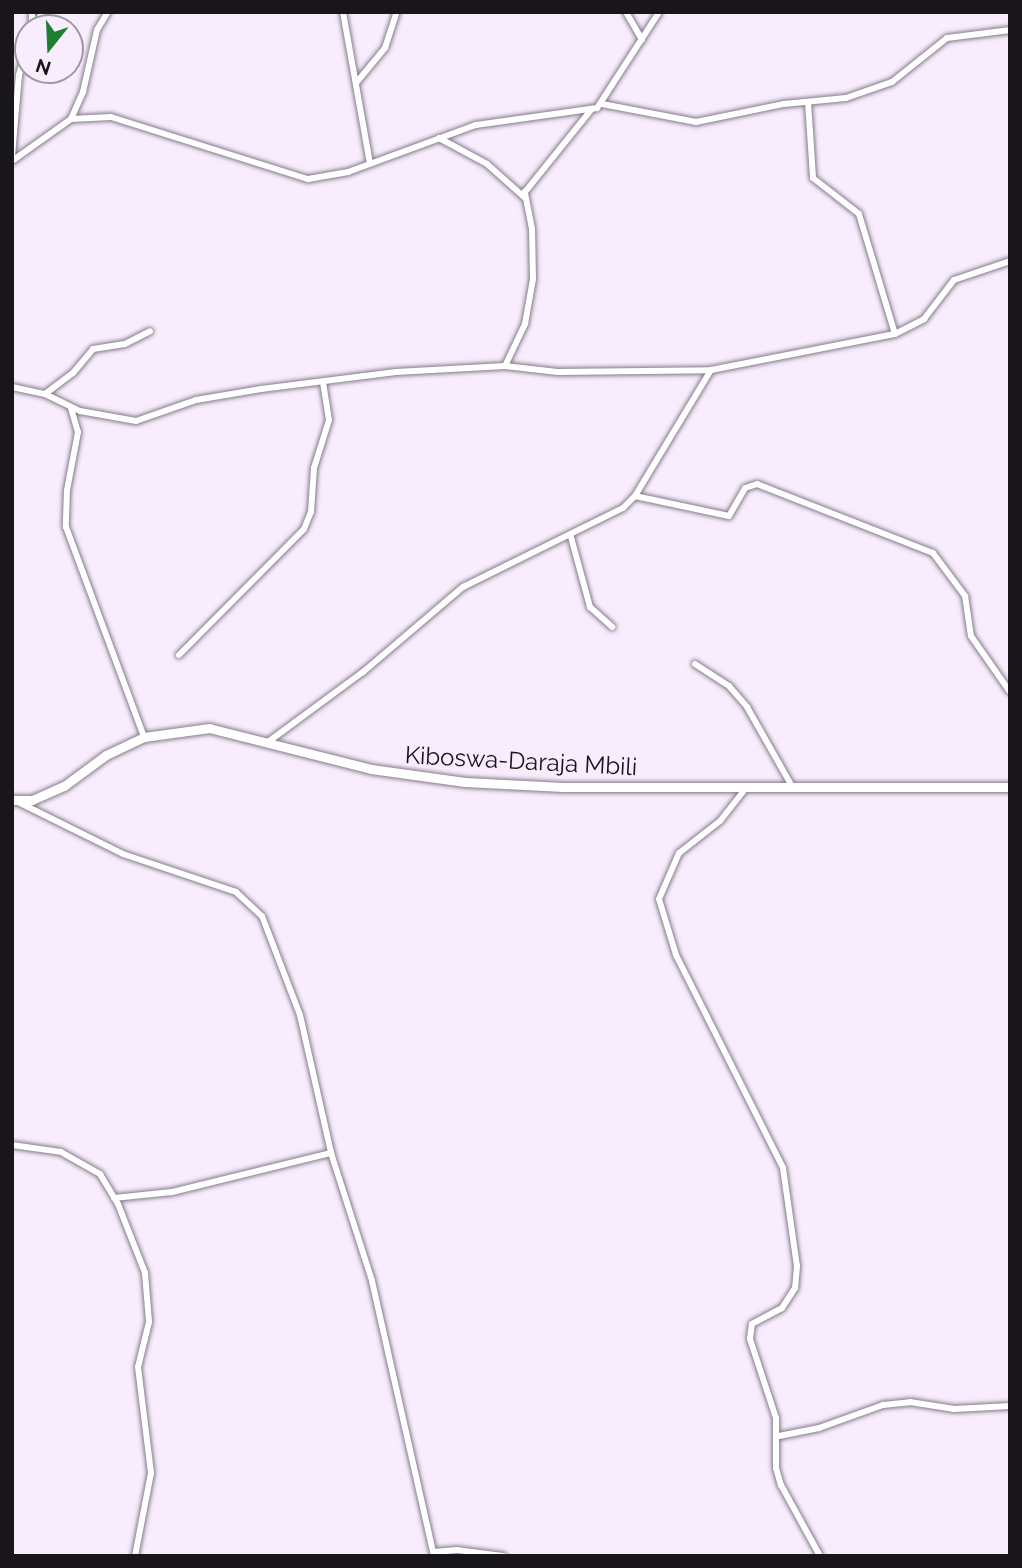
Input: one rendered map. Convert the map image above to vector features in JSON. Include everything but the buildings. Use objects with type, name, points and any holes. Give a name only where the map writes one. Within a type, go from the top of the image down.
[{"type":"main road","name":"Kiboswa-Daraja Mbili","points":[[15,801],[64,786],[106,755],[144,737],[209,728],[371,769],[441,780],[563,786],[1010,787]]},
{"type":"street","points":[[12,161],[71,119],[83,92],[97,30],[108,12]]},
{"type":"street","points":[[343,12],[370,163]]},
{"type":"street","points":[[356,83],[385,48],[397,12]]},
{"type":"street","points":[[626,12],[642,40]]},
{"type":"street","points":[[524,197],[533,177],[591,110],[602,104],[659,12]]},
{"type":"street","points":[[602,104],[696,122],[808,102],[846,99],[879,89],[947,38],[1010,30]]},
{"type":"street","points":[[12,156],[16,84]]},
{"type":"street","points":[[808,102],[813,178],[859,214],[895,334]]},
{"type":"street","points":[[71,119],[119,118],[308,179],[348,172],[439,138],[518,116],[591,110]]},
{"type":"street","points":[[568,111],[577,127]]},
{"type":"street","points":[[439,138],[487,164],[524,197],[533,229],[533,279],[525,324],[505,366]]},
{"type":"street","points":[[12,387],[45,394],[71,408],[136,421],[197,400],[396,372],[505,366],[565,372],[711,370],[895,334],[924,318],[954,280],[1010,261]]},
{"type":"street","points":[[45,394],[73,373],[93,349],[125,344],[150,331]]},
{"type":"street","points":[[268,742],[363,672],[463,587],[607,518],[635,496],[711,370]]},
{"type":"street","points":[[180,655],[304,529],[311,512],[314,468],[329,420],[323,382]]},
{"type":"street","points":[[71,408],[78,432],[66,527],[144,737]]},
{"type":"street","points":[[635,496],[729,516],[745,488],[757,484],[933,553],[965,596],[971,636],[1010,692]]},
{"type":"street","points":[[571,537],[590,607],[612,627]]},
{"type":"street","points":[[695,664],[729,686],[747,707],[793,788]]},
{"type":"street","points":[[746,788],[720,821],[679,853],[659,899],[676,955],[783,1168],[797,1266],[795,1288],[782,1308],[757,1319],[749,1331],[779,1436],[776,1468],[781,1485],[820,1556]]},
{"type":"street","points":[[15,801],[110,848],[236,892],[254,905],[269,930],[300,1015],[331,1153],[372,1280],[434,1554],[457,1550],[504,1556]]},
{"type":"street","points":[[12,1145],[61,1152],[100,1174],[114,1198],[145,1273],[149,1309],[138,1367],[150,1485],[135,1556]]},
{"type":"street","points":[[114,1198],[172,1192],[331,1153]]},
{"type":"street","points":[[779,1436],[819,1428],[883,1405],[910,1402],[954,1409],[1010,1406]]}]
